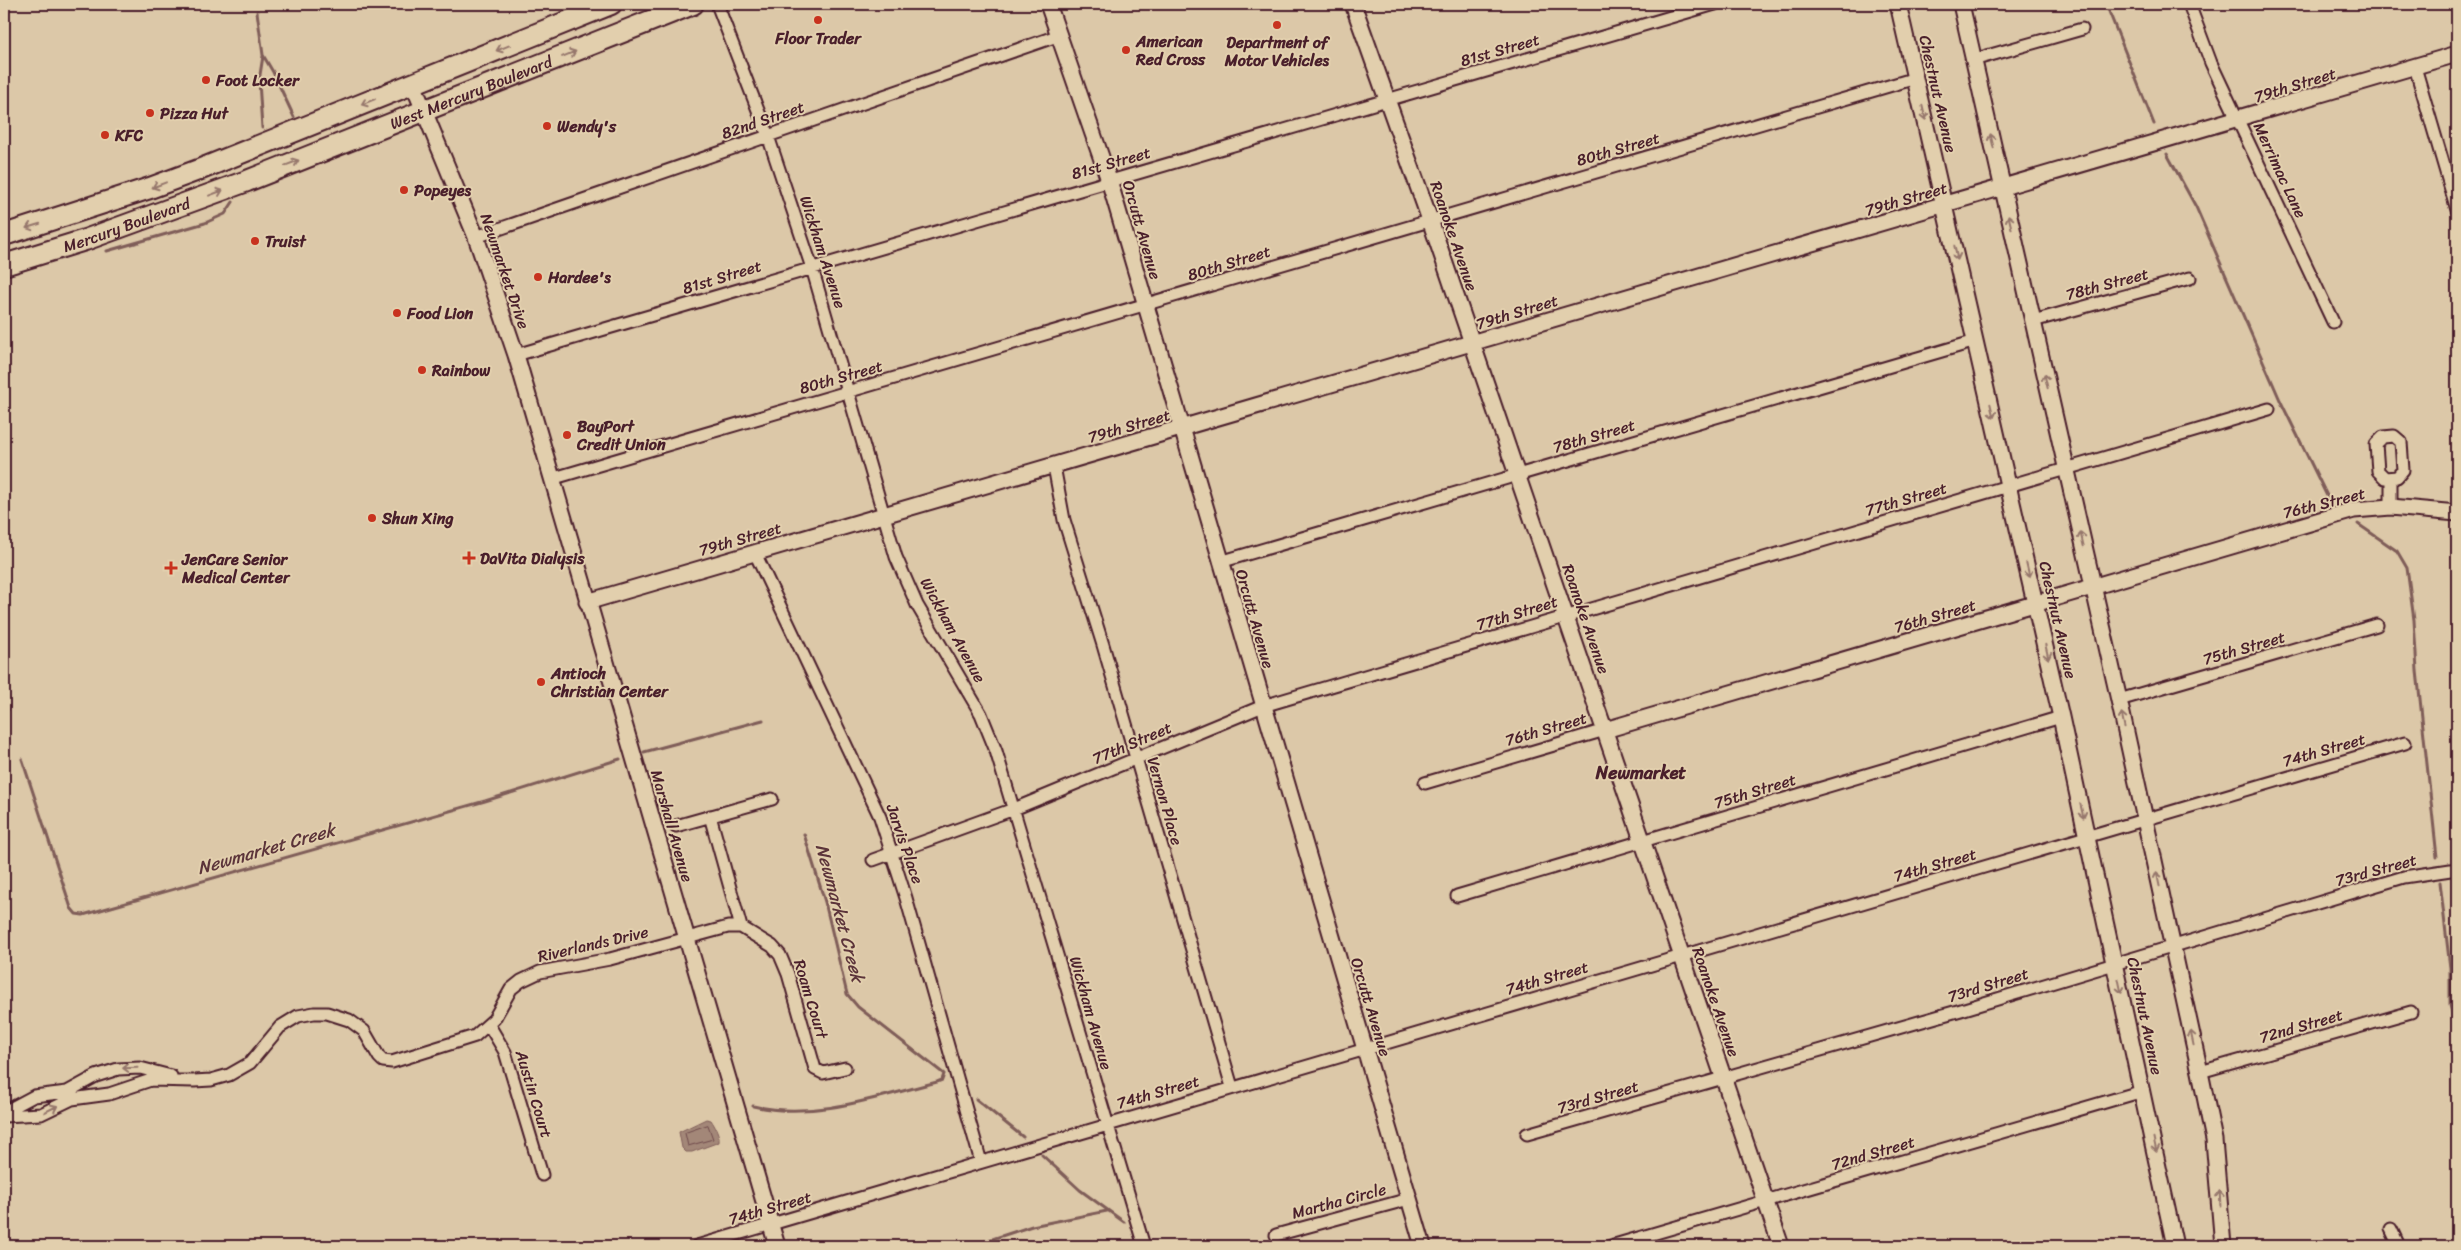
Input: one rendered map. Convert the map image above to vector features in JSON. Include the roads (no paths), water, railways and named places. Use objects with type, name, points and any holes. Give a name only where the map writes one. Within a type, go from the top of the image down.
[{"type":"highway","name":"West Mercury Boulevard","points":[[237,155],[610,4]]},
{"type":"highway","name":"West Mercury Boulevard","points":[[247,181],[693,4]]},
{"type":"highway","name":"Mercury Boulevard","points":[[4,235],[150,188],[237,155]]},
{"type":"highway","name":"Mercury Boulevard","points":[[4,265],[85,240],[247,181]]},
{"type":"street","name":"Wickham Avenue","points":[[717,4],[768,136],[812,268],[896,557],[917,605],[963,679],[981,714],[996,751],[1144,1246]]},
{"type":"street","name":"Orcutt Avenue","points":[[1048,4],[1109,180],[1423,1246]]},
{"type":"street","name":"Roanoke Avenue","points":[[1353,4],[1430,220],[1781,1246]]},
{"type":"street","name":"81st Street","points":[[516,355],[1715,4]]},
{"type":"street","name":"Chestnut Avenue","points":[[1898,4],[1946,205],[2088,836],[2175,1246]]},
{"type":"street","points":[[1961,4],[2119,700],[2200,1072],[2214,1140],[2223,1246]]},
{"type":"street","name":"Merrimac Lane","points":[[2188,4],[2211,63],[2333,322]]},
{"type":"street","points":[[1973,60],[2082,29]]},
{"type":"street","name":"82nd Street","points":[[476,238],[1060,35]]},
{"type":"street","name":"79th Street","points":[[587,602],[2003,189],[2457,54]]},
{"type":"street","points":[[2415,67],[2457,210]]},
{"type":"street","name":"80th Street","points":[[551,479],[1916,78]]},
{"type":"street","name":"Newmarket Drive","points":[[413,84],[426,111],[476,238],[516,355],[533,417]]},
{"type":"street","name":"78th Street","points":[[2033,321],[2190,278]]},
{"type":"street","name":"78th Street","points":[[1220,562],[1976,340]]},
{"type":"street","name":"77th Street","points":[[874,860],[1014,809],[1263,706],[2269,409]]},
{"type":"street","name":"Marshall Avenue","points":[[533,417],[777,1246]]},
{"type":"street","name":"Vernon Place","points":[[1054,466],[1064,520],[1232,1087]]},
{"type":"street","points":[[2391,478],[2391,507]]},
{"type":"street","name":"76th Street","points":[[1425,783],[2354,510],[2391,507],[2457,513]]},
{"type":"street","name":"Jarvis Place","points":[[755,553],[880,818],[892,853],[981,1162]]},
{"type":"street","name":"75th Street","points":[[2119,700],[2377,625]]},
{"type":"street","name":"75th Street","points":[[1458,896],[2061,717]]},
{"type":"street","name":"74th Street","points":[[697,1246],[2405,743]]},
{"type":"street","points":[[676,826],[772,798]]},
{"type":"street","points":[[686,937],[717,928],[742,927],[710,816]]},
{"type":"street","name":"73rd Street","points":[[1527,1134],[2116,964],[2404,877],[2457,869]]},
{"type":"street","name":"Roam Court","points":[[742,927],[772,946],[780,955],[788,974],[815,1069],[823,1073],[845,1068]]},
{"type":"street","name":"Riverlands Drive","points":[[4,1116],[41,1114],[72,1099],[109,1094],[151,1080],[194,1082],[211,1080],[241,1069],[258,1055],[268,1039],[280,1026],[307,1014],[327,1013],[349,1020],[364,1031],[379,1057],[387,1062],[476,1036],[489,1025],[506,994],[527,978],[553,968],[610,959],[686,937]]},
{"type":"street","name":"72nd Street","points":[[2200,1072],[2411,1012]]},
{"type":"street","name":"Austin Court","points":[[489,1025],[505,1052],[542,1176]]},
{"type":"street","name":"Riverlands Drive","points":[[4,1112],[34,1096],[67,1092],[96,1076],[118,1069],[140,1068],[194,1082]]},
{"type":"street","name":"72nd Street","points":[[1611,1246],[2143,1091]]},
{"type":"street","name":"Martha Circle","points":[[1276,1235],[1409,1199]]},
{"type":"street","points":[[2391,1229],[2399,1246]]},
{"type":"water","points":[[706,1119],[711,1120],[714,1125],[719,1142],[692,1152],[686,1152],[682,1148],[679,1132]]},
{"type":"waterway","points":[[2106,4],[2154,124]]},
{"type":"waterway","points":[[257,12],[263,55],[294,117]]},
{"type":"waterway","name":"Newmarket Creek","points":[[262,128],[259,81],[263,56]]},
{"type":"waterway","points":[[2167,154],[2196,207],[2280,400],[2330,502]]},
{"type":"waterway","name":"Newmarket Creek","points":[[107,251],[205,223],[225,214],[233,202]]},
{"type":"waterway","points":[[2358,524],[2397,551],[2407,568],[2414,620],[2417,671],[2437,857]]},
{"type":"waterway","name":"Newmarket Creek","points":[[4,695],[8,710]]},
{"type":"waterway","name":"Newmarket Creek","points":[[644,752],[763,720]]},
{"type":"waterway","name":"Newmarket Creek","points":[[22,759],[71,908],[76,914],[83,915],[485,801],[620,759]]},
{"type":"waterway","name":"Newmarket Creek","points":[[753,1106],[776,1110],[823,1109],[869,1100],[937,1082],[942,1080],[944,1074],[858,1007],[847,994],[825,902],[804,834]]},
{"type":"waterway","points":[[2440,882],[2450,968],[2450,1005],[2457,1029]]},
{"type":"waterway","name":"Newmarket Creek","points":[[976,1099],[1023,1137]]},
{"type":"waterway","name":"Newmarket Creek","points":[[1042,1155],[1080,1190],[1124,1222]]},
{"type":"waterway","points":[[971,1246],[1032,1226],[1107,1211]]},
{"type":"place","name":"Floor Trader","points":[[818,20]]},
{"type":"place","name":"Department of Motor Vehicles","points":[[1277,25]]},
{"type":"place","name":"American Red Cross","points":[[1126,50]]},
{"type":"place","name":"Foot Locker","points":[[206,80]]},
{"type":"place","name":"Pizza Hut","points":[[150,113]]},
{"type":"place","name":"Wendy's","points":[[547,126]]},
{"type":"place","name":"KFC","points":[[105,135]]},
{"type":"place","name":"Popeyes","points":[[404,190]]},
{"type":"place","name":"Truist","points":[[255,241]]},
{"type":"place","name":"Hardee's","points":[[538,277]]},
{"type":"place","name":"Food Lion","points":[[397,313]]},
{"type":"place","name":"Rainbow","points":[[422,370]]},
{"type":"place","name":"BayPort Credit Union","points":[[567,435]]},
{"type":"place","name":"Shun Xing","points":[[372,518]]},
{"type":"place","name":"DaVita Dialysis","points":[[469,558]]},
{"type":"place","name":"JenCare Senior Medical Center","points":[[171,568]]},
{"type":"place","name":"Antioch Christian Center","points":[[541,682]]},
{"type":"district","name":"Newmarket","points":[[1641,773]]}]
